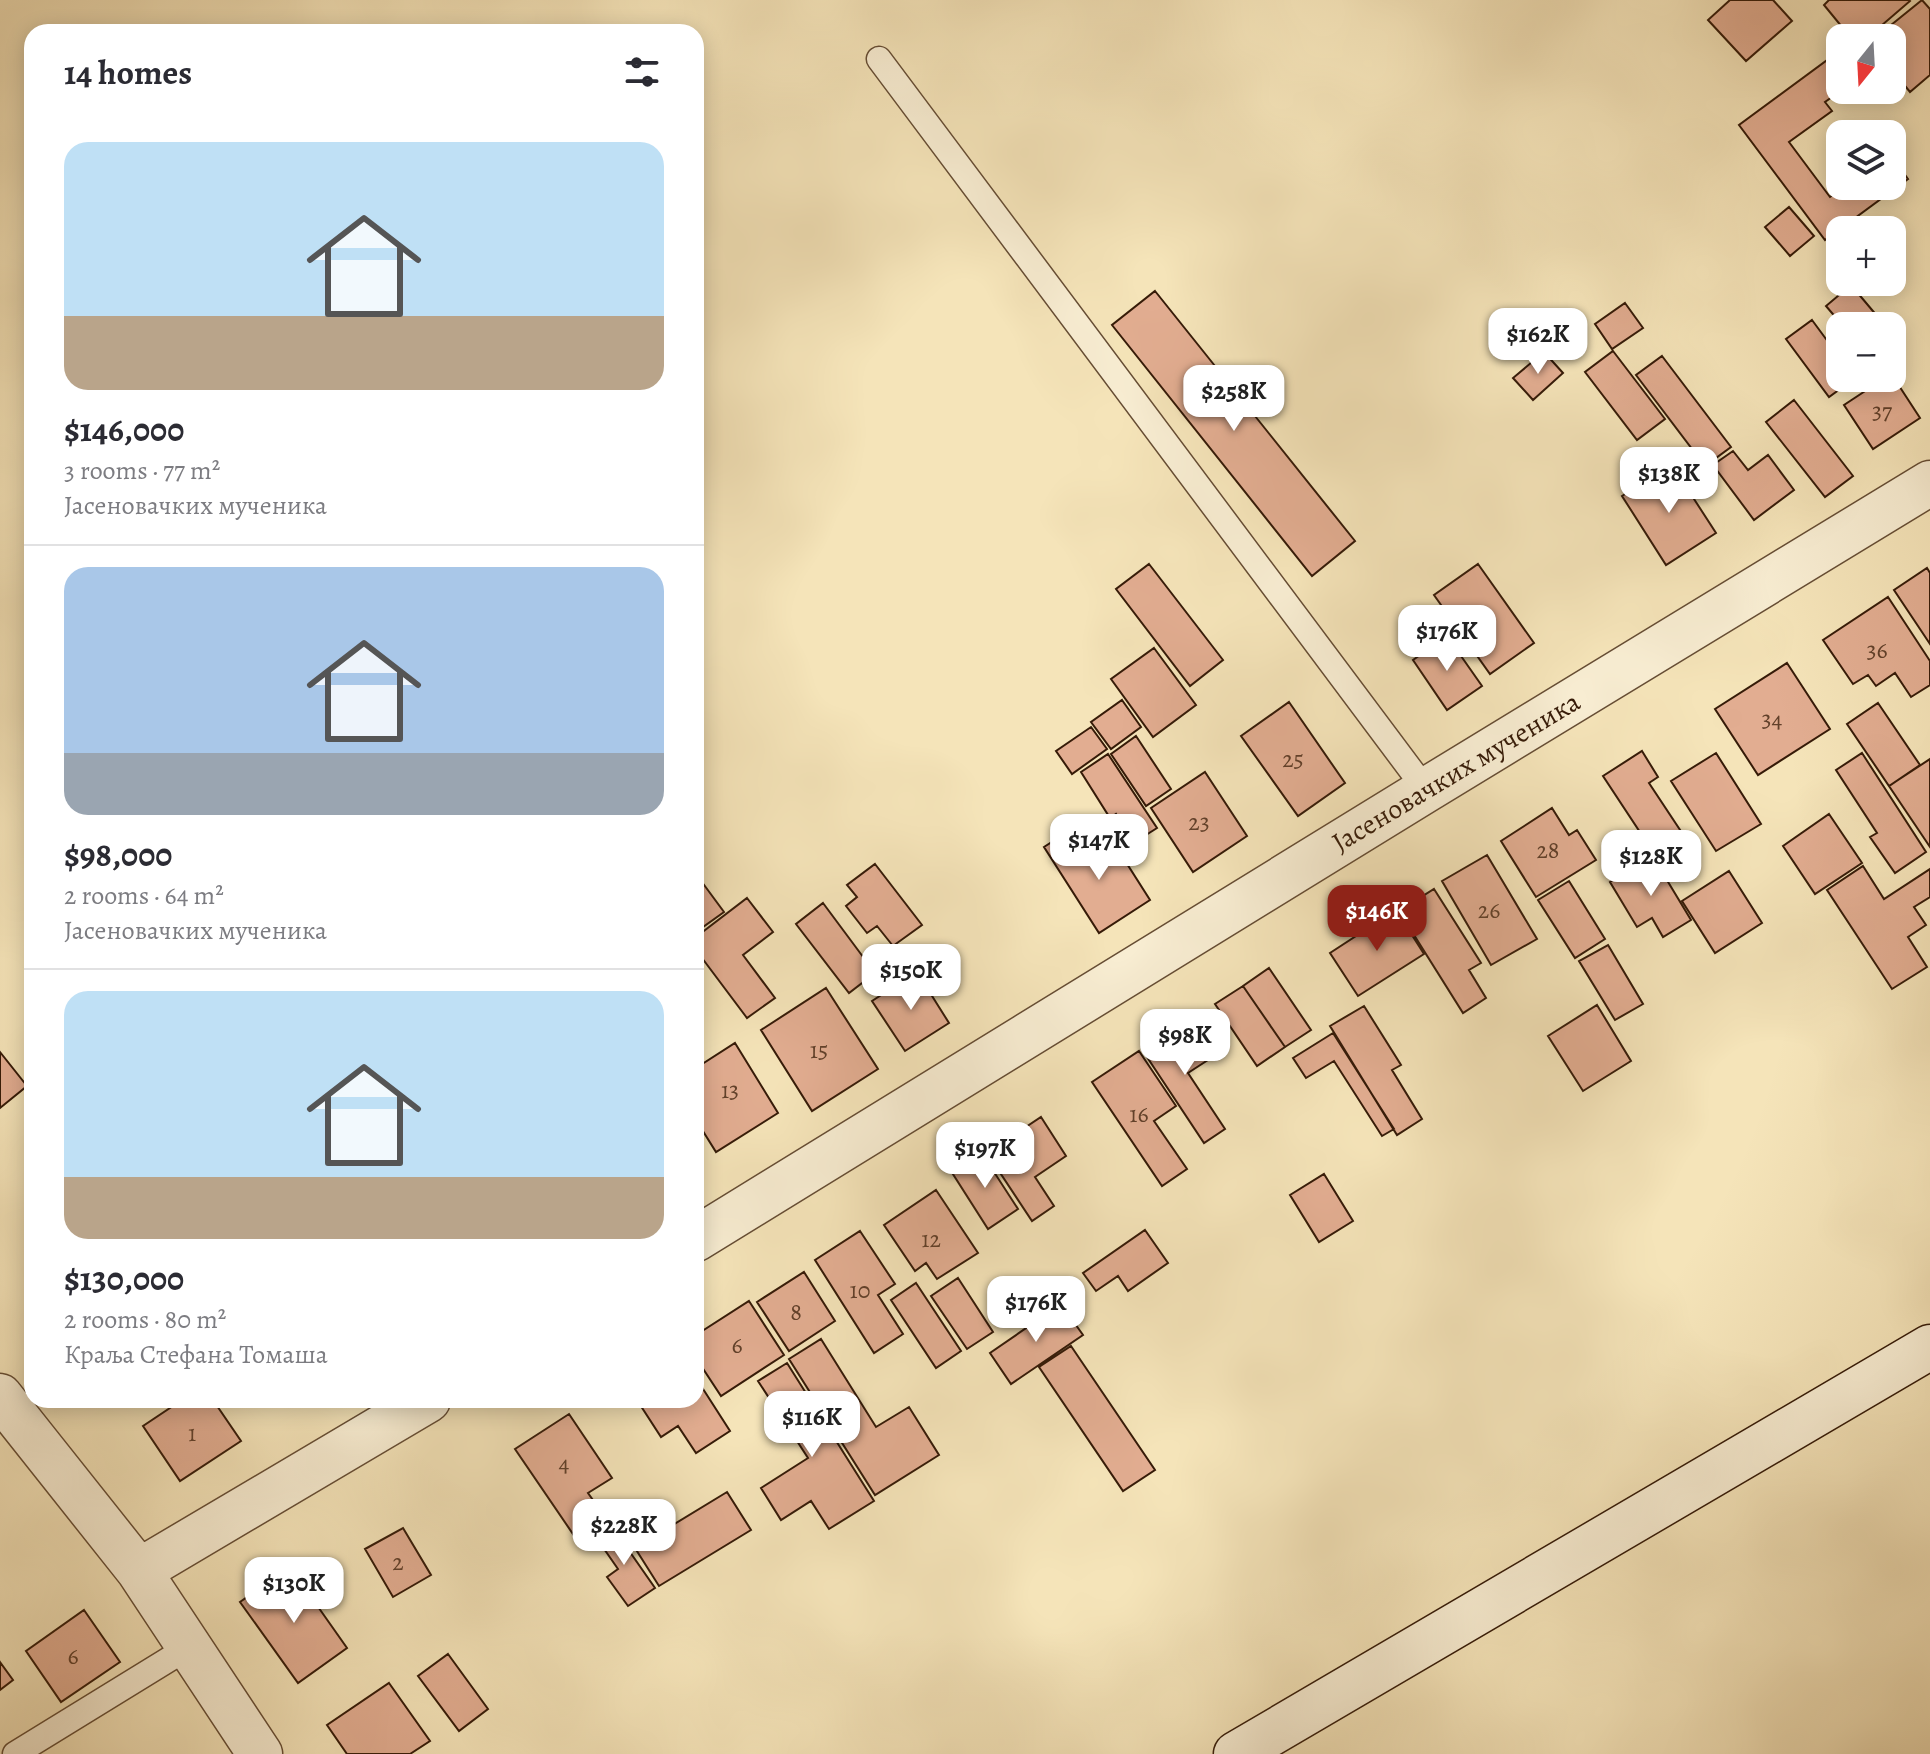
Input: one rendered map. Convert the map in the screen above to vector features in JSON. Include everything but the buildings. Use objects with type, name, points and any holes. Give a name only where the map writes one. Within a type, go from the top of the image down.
[{"type":"street","name":"Јасеновачких мученика","points":[[704,1234],[1930,483]]},
{"type":"street","points":[[1236,1754],[1930,1347]]},
{"type":"street","points":[[0,1396],[139,1571],[260,1754]]},
{"type":"street","points":[[139,1571],[414,1408]]},
{"type":"lane","points":[[879,59],[1426,790]]},
{"type":"lane","points":[[15,1754],[189,1647]]}]
